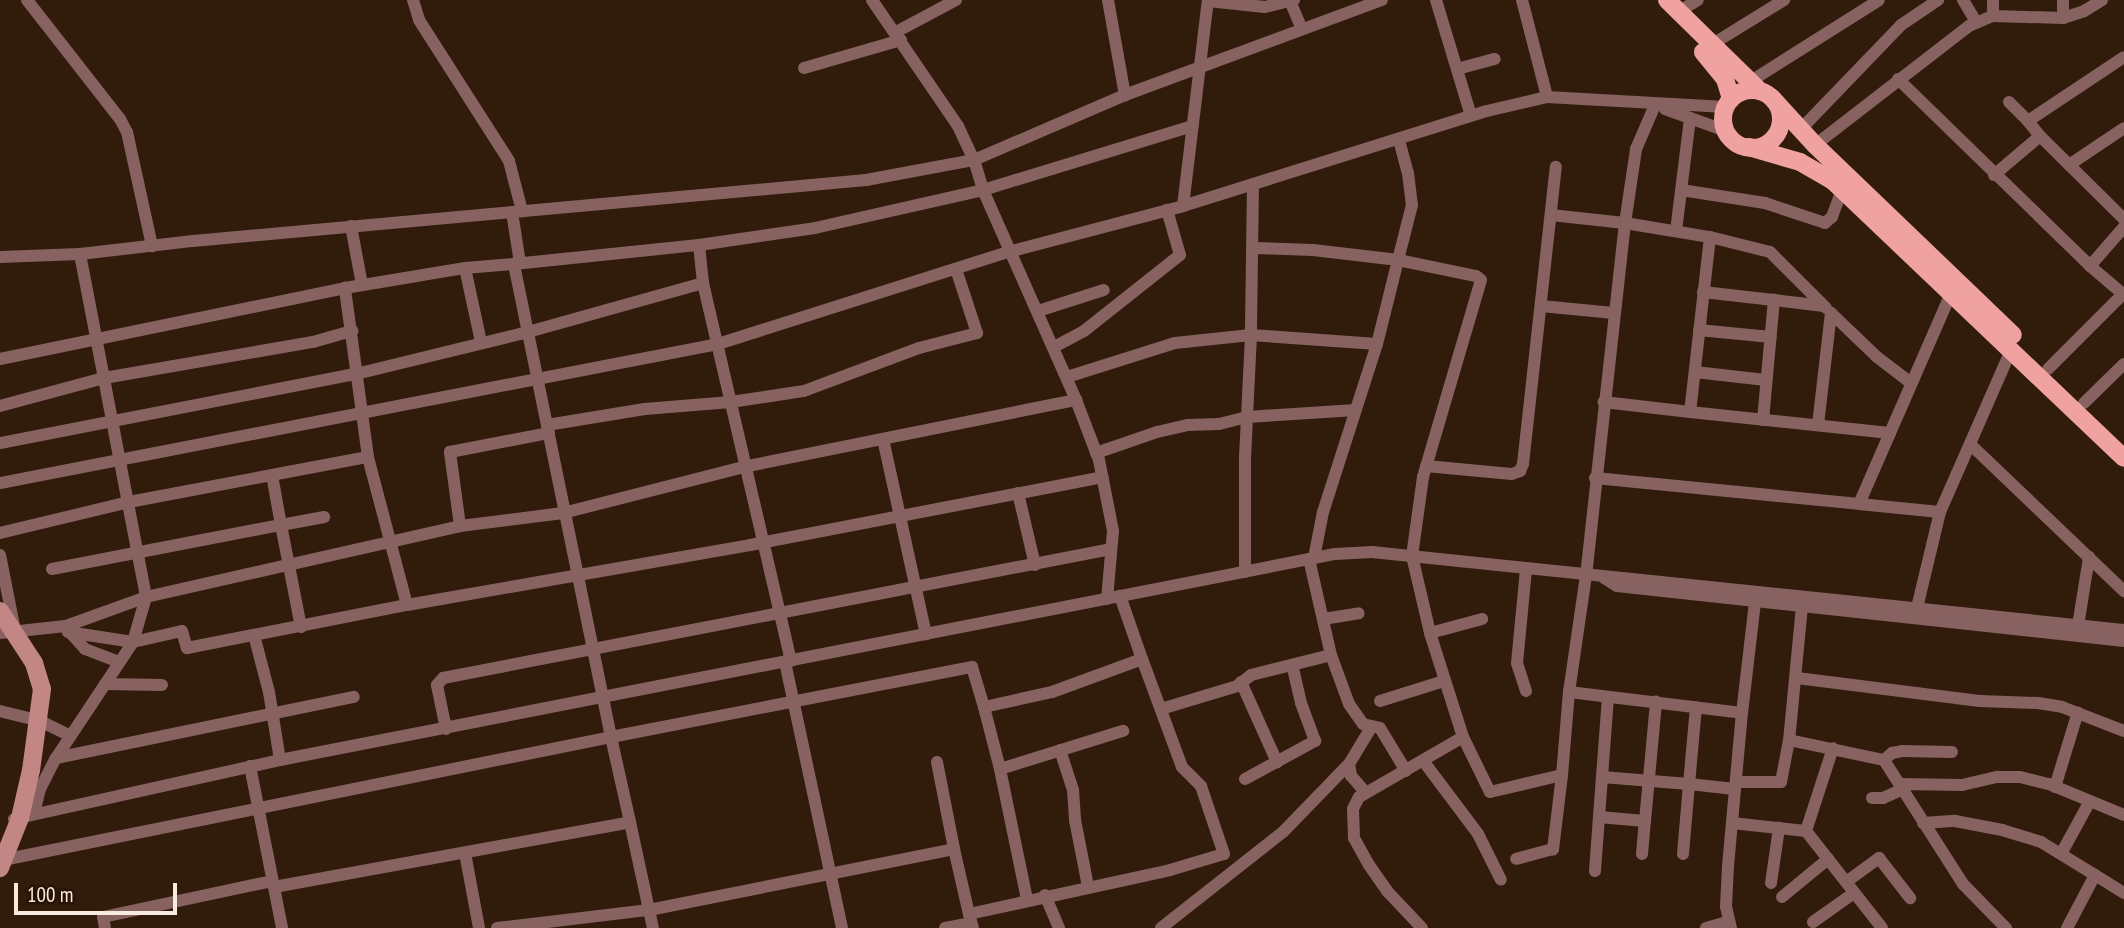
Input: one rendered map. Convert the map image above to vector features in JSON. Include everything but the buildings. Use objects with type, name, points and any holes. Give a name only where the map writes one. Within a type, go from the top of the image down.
[{"type":"main road","points":[[1651,0],[1717,66],[1726,79],[1726,131],[1739,145],[1819,170],[2048,369],[2124,441]]},
{"type":"main road","points":[[1672,6],[1761,90],[2011,350],[2124,458]]},
{"type":"main road","points":[[1728,103],[1745,91],[1761,90]]},
{"type":"main road","points":[[1749,148],[1766,144],[1778,131],[1780,113],[1761,90]]},
{"type":"main road","points":[[0,611],[7,632],[34,663],[42,689],[40,721],[23,813],[1,857]]},
{"type":"street","points":[[27,0],[127,132],[152,246]]},
{"type":"street","points":[[413,0],[419,20],[509,161],[517,211],[517,264],[528,332],[563,513],[653,928]]},
{"type":"street","points":[[872,0],[958,126],[974,159],[983,190],[1067,377],[1096,453],[1102,477],[1113,531],[1113,598],[1142,659],[1182,767],[1202,786],[1224,854],[1170,870],[1045,895],[945,928]]},
{"type":"street","points":[[804,68],[899,36],[956,0]]},
{"type":"street","points":[[1108,0],[1125,95]]},
{"type":"street","points":[[0,257],[80,254],[351,226],[866,180],[974,159],[1125,95],[1382,0]]},
{"type":"street","points":[[1436,0],[1471,116]]},
{"type":"street","points":[[1522,0],[1548,97]]},
{"type":"street","points":[[1672,6],[1699,0]]},
{"type":"street","points":[[1711,45],[1784,0]]},
{"type":"street","points":[[1761,90],[1879,0]]},
{"type":"street","points":[[1800,130],[1901,26],[1938,0]]},
{"type":"street","points":[[1963,0],[1976,22]]},
{"type":"street","points":[[1993,0],[1993,16]]},
{"type":"street","points":[[2063,0],[2063,18]]},
{"type":"street","points":[[1815,145],[1976,22],[1993,16],[2063,18],[2084,11],[2102,0]]},
{"type":"street","points":[[1183,206],[1208,1],[1265,7],[1292,1],[1302,29]]},
{"type":"street","points":[[2028,121],[2124,57]]},
{"type":"street","points":[[1457,69],[1495,59]]},
{"type":"street","points":[[1898,79],[2090,266],[2124,293],[2048,369]]},
{"type":"street","points":[[0,483],[718,344],[1012,251],[1183,206],[1471,116],[1548,97],[1655,105],[1728,103]]},
{"type":"street","points":[[2009,102],[2124,219]]},
{"type":"street","points":[[1655,105],[1726,131]]},
{"type":"street","points":[[1516,859],[1553,849],[1625,223],[1636,149],[1655,105]]},
{"type":"street","points":[[1676,231],[1690,118]]},
{"type":"street","points":[[0,359],[345,288],[465,268],[699,245],[816,228],[983,190],[1192,126]]},
{"type":"street","points":[[2069,165],[2124,128]]},
{"type":"street","points":[[1994,175],[2040,136]]},
{"type":"street","points":[[1399,140],[1408,173],[1412,205],[1377,344],[1323,512],[1311,559],[1331,655],[1349,704],[1363,724],[1380,728],[1406,771]]},
{"type":"street","points":[[1426,466],[1512,474],[1520,471],[1556,167]]},
{"type":"street","points":[[1245,572],[1254,184]]},
{"type":"street","points":[[1681,190],[1765,203],[1825,223],[1832,217],[1842,190]]},
{"type":"street","points":[[1054,347],[1084,331],[1180,255],[1167,210]]},
{"type":"street","points":[[1551,215],[1676,231],[1770,252],[1877,357],[1911,383]]},
{"type":"street","points":[[351,226],[362,285]]},
{"type":"street","points":[[2090,266],[2124,227]]},
{"type":"street","points":[[1690,412],[1710,237]]},
{"type":"street","points":[[699,245],[703,283],[780,612],[792,701],[842,928]]},
{"type":"street","points":[[1254,248],[1313,250],[1398,260],[1476,276],[1481,280],[1426,466],[1412,556],[1444,681],[1464,737],[1490,792],[1562,775]]},
{"type":"street","points":[[23,813],[133,642],[146,597],[80,254]]},
{"type":"street","points":[[465,268],[481,342]]},
{"type":"street","points":[[460,526],[450,452],[645,410],[731,402],[804,391],[919,348],[977,334],[956,269]]},
{"type":"street","points":[[0,443],[356,374],[528,332],[703,283]]},
{"type":"street","points":[[345,288],[368,457],[393,542],[407,605]]},
{"type":"street","points":[[1859,504],[1954,288]]},
{"type":"street","points":[[1038,312],[1104,290]]},
{"type":"street","points":[[1703,292],[1774,300],[1828,310]]},
{"type":"street","points":[[1763,420],[1774,300]]},
{"type":"street","points":[[1541,306],[1614,313]]},
{"type":"street","points":[[1818,425],[1828,310]]},
{"type":"street","points":[[1699,330],[1771,337]]},
{"type":"street","points":[[0,406],[104,378],[313,342],[352,331]]},
{"type":"street","points":[[1067,377],[1175,343],[1251,335],[1377,344]]},
{"type":"street","points":[[1916,608],[1940,512],[2011,350]]},
{"type":"street","points":[[2084,403],[2124,364]]},
{"type":"street","points":[[1695,372],[1766,380]]},
{"type":"street","points":[[67,629],[146,597],[460,526],[563,513],[748,467],[1076,400]]},
{"type":"street","points":[[1604,402],[1890,433]]},
{"type":"street","points":[[1096,453],[1157,432],[1247,417],[1356,410]]},
{"type":"street","points":[[883,439],[926,634]]},
{"type":"street","points":[[1970,444],[2124,591]]},
{"type":"street","points":[[0,533],[129,502],[368,457]]},
{"type":"street","points":[[272,475],[301,627]]},
{"type":"street","points":[[0,555],[7,632],[67,629],[133,642],[182,631],[187,648],[407,605],[765,543],[1102,477]]},
{"type":"street","points":[[1595,478],[1940,512]]},
{"type":"street","points":[[1018,493],[1035,565]]},
{"type":"street","points":[[52,569],[324,517]]},
{"type":"street","points":[[446,729],[437,685],[439,680],[592,647],[1111,549]]},
{"type":"street","points":[[23,813],[280,760],[1311,559],[1372,552],[1755,596],[1916,608],[2124,630]]},
{"type":"street","points":[[2078,626],[2089,557]]},
{"type":"street","points":[[1526,570],[1517,663],[1526,691]]},
{"type":"street","points":[[1755,596],[1802,606],[2124,641]]},
{"type":"street","points":[[1706,928],[1729,925],[1735,785],[1755,596]]},
{"type":"street","points":[[1602,777],[1689,784],[1781,782],[1797,678],[1802,606]]},
{"type":"street","points":[[1322,619],[1359,613]]},
{"type":"street","points":[[1430,633],[1482,619]]},
{"type":"street","points":[[67,629],[85,649],[119,662]]},
{"type":"street","points":[[254,635],[280,760]]},
{"type":"street","points":[[1160,709],[1241,682],[1251,675],[1331,655]]},
{"type":"street","points":[[984,707],[1052,692],[1142,659]]},
{"type":"street","points":[[1245,779],[1315,741],[1301,704],[1292,665]]},
{"type":"street","points":[[1,857],[972,667],[1000,769],[1027,900]]},
{"type":"street","points":[[1797,678],[1966,700],[2038,703],[2078,712],[2124,731]]},
{"type":"street","points":[[1380,701],[1444,681]]},
{"type":"street","points":[[1241,682],[1278,762]]},
{"type":"street","points":[[105,684],[162,685]]},
{"type":"street","points":[[1569,692],[1742,713]]},
{"type":"street","points":[[56,758],[354,697]]},
{"type":"street","points":[[1595,870],[1608,697]]},
{"type":"street","points":[[1642,854],[1656,702]]},
{"type":"street","points":[[1683,854],[1696,707]]},
{"type":"street","points":[[0,711],[40,721],[71,736]]},
{"type":"street","points":[[2055,787],[2078,712]]},
{"type":"street","points":[[1161,928],[1283,832],[1349,764],[1372,726]]},
{"type":"street","points":[[1000,769],[1123,731]]},
{"type":"street","points":[[1422,928],[1387,891],[1354,838],[1353,809],[1359,797],[1464,737]]},
{"type":"street","points":[[1789,740],[1884,760],[1964,884],[1998,925]]},
{"type":"street","points":[[1806,831],[1833,748]]},
{"type":"street","points":[[1060,750],[1073,790],[1075,820],[1088,886]]},
{"type":"street","points":[[1884,760],[1892,753],[1902,751],[1952,752]]},
{"type":"street","points":[[937,762],[971,921]]},
{"type":"street","points":[[1424,762],[1478,834],[1502,880]]},
{"type":"street","points":[[1349,764],[1351,776],[1366,793]]},
{"type":"street","points":[[250,766],[282,928]]},
{"type":"street","points":[[1872,798],[1883,798],[1902,786],[1962,786],[1998,778],[2020,777],[2055,787],[2124,815]]},
{"type":"street","points":[[2061,853],[2090,802]]},
{"type":"street","points":[[1599,817],[1645,821]]},
{"type":"street","points":[[1923,822],[1955,821],[2002,830],[2041,842],[2124,893]]},
{"type":"street","points":[[104,928],[103,916],[630,822]]},
{"type":"street","points":[[1732,823],[1806,831],[1876,926]]},
{"type":"street","points":[[1771,883],[1779,828]]},
{"type":"street","points":[[497,928],[649,910],[831,876],[954,849]]},
{"type":"street","points":[[465,853],[479,928]]},
{"type":"street","points":[[1813,922],[1880,858],[1910,898]]},
{"type":"street","points":[[1782,897],[1828,859]]},
{"type":"street","points":[[2067,928],[2095,875]]},
{"type":"street","points":[[1045,895],[1059,928]]}]
